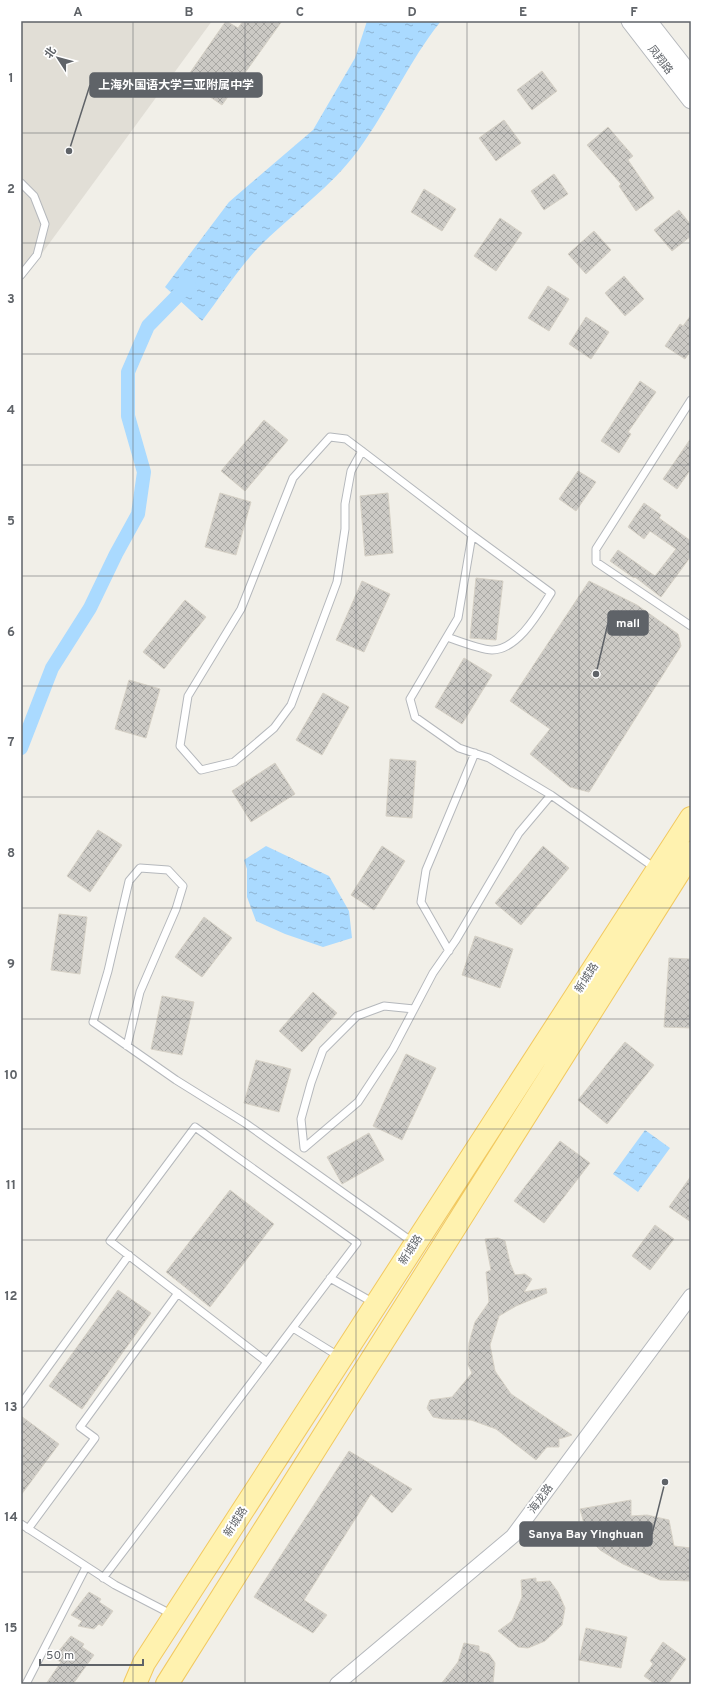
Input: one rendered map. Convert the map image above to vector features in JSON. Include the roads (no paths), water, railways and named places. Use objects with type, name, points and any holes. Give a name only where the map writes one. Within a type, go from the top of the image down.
[{"type":"main road","name":"新城路","points":[[167,1684],[677,864],[691,818]]},
{"type":"main road","name":"新城路","points":[[135,1684],[144,1664],[415,1244],[677,864]]},
{"type":"street","name":"凤翔路","points":[[630,21],[691,100]]},
{"type":"street","name":"凤翔路","points":[[648,21],[691,76]]},
{"type":"street","name":"海龙路","points":[[338,1684],[513,1536],[691,1296]]},
{"type":"lane","points":[[21,183],[34,196],[45,224],[37,255],[21,275]]},
{"type":"lane","points":[[691,400],[596,549],[596,562],[691,626]]},
{"type":"lane","points":[[362,451],[351,471],[344,504],[345,529],[337,582],[291,705],[274,728],[234,762],[201,770],[180,746],[188,696],[241,609],[293,478],[330,437],[346,439],[362,451],[472,535],[551,593],[533,623],[511,644],[493,650],[447,637]]},
{"type":"lane","points":[[472,535],[458,618],[410,699],[415,717],[459,748],[489,758],[551,795],[677,864]]},
{"type":"lane","points":[[449,951],[421,902],[426,870],[475,753]]},
{"type":"lane","points":[[296,1159],[304,1148],[358,1102],[393,1049],[433,973],[449,951],[519,833],[551,795]]},
{"type":"lane","points":[[127,1046],[140,992],[183,886],[168,870],[140,868],[129,881],[108,971],[93,1022],[127,1046],[296,1159],[415,1244]]},
{"type":"lane","points":[[304,1148],[301,1119],[311,1083],[323,1050],[357,1016],[384,1006],[414,1009]]},
{"type":"lane","points":[[103,1578],[293,1328],[330,1278],[357,1243],[195,1126],[110,1241],[267,1362]]},
{"type":"lane","points":[[21,1404],[129,1255]]},
{"type":"lane","points":[[330,1278],[376,1304]]},
{"type":"lane","points":[[28,1528],[95,1438],[80,1427],[178,1293]]},
{"type":"lane","points":[[293,1328],[342,1358]]},
{"type":"lane","points":[[21,1524],[103,1578],[175,1616]]},
{"type":"lane","points":[[26,1684],[86,1567]]},
{"type":"water","points":[[367,21],[441,21],[419,52],[370,133],[348,163],[324,188],[257,249],[202,321],[165,287],[229,202],[313,130],[355,58]]},
{"type":"water","points":[[266,846],[329,876],[349,911],[352,938],[323,947],[285,934],[256,921],[247,897],[247,869],[244,860]]},
{"type":"water","points":[[645,1130],[670,1148],[638,1192],[613,1174]]},
{"type":"waterway","points":[[21,748],[52,668],[90,608],[116,554],[138,514],[144,472],[128,416],[128,372],[148,326],[189,284]]},
{"type":"place","name":"上海外国语大学三亚附属中学","points":[[69,151]]},
{"type":"place","name":"mall","points":[[596,674]]},
{"type":"place","name":"Sanya Bay Yinghuan","points":[[665,1482]]}]
